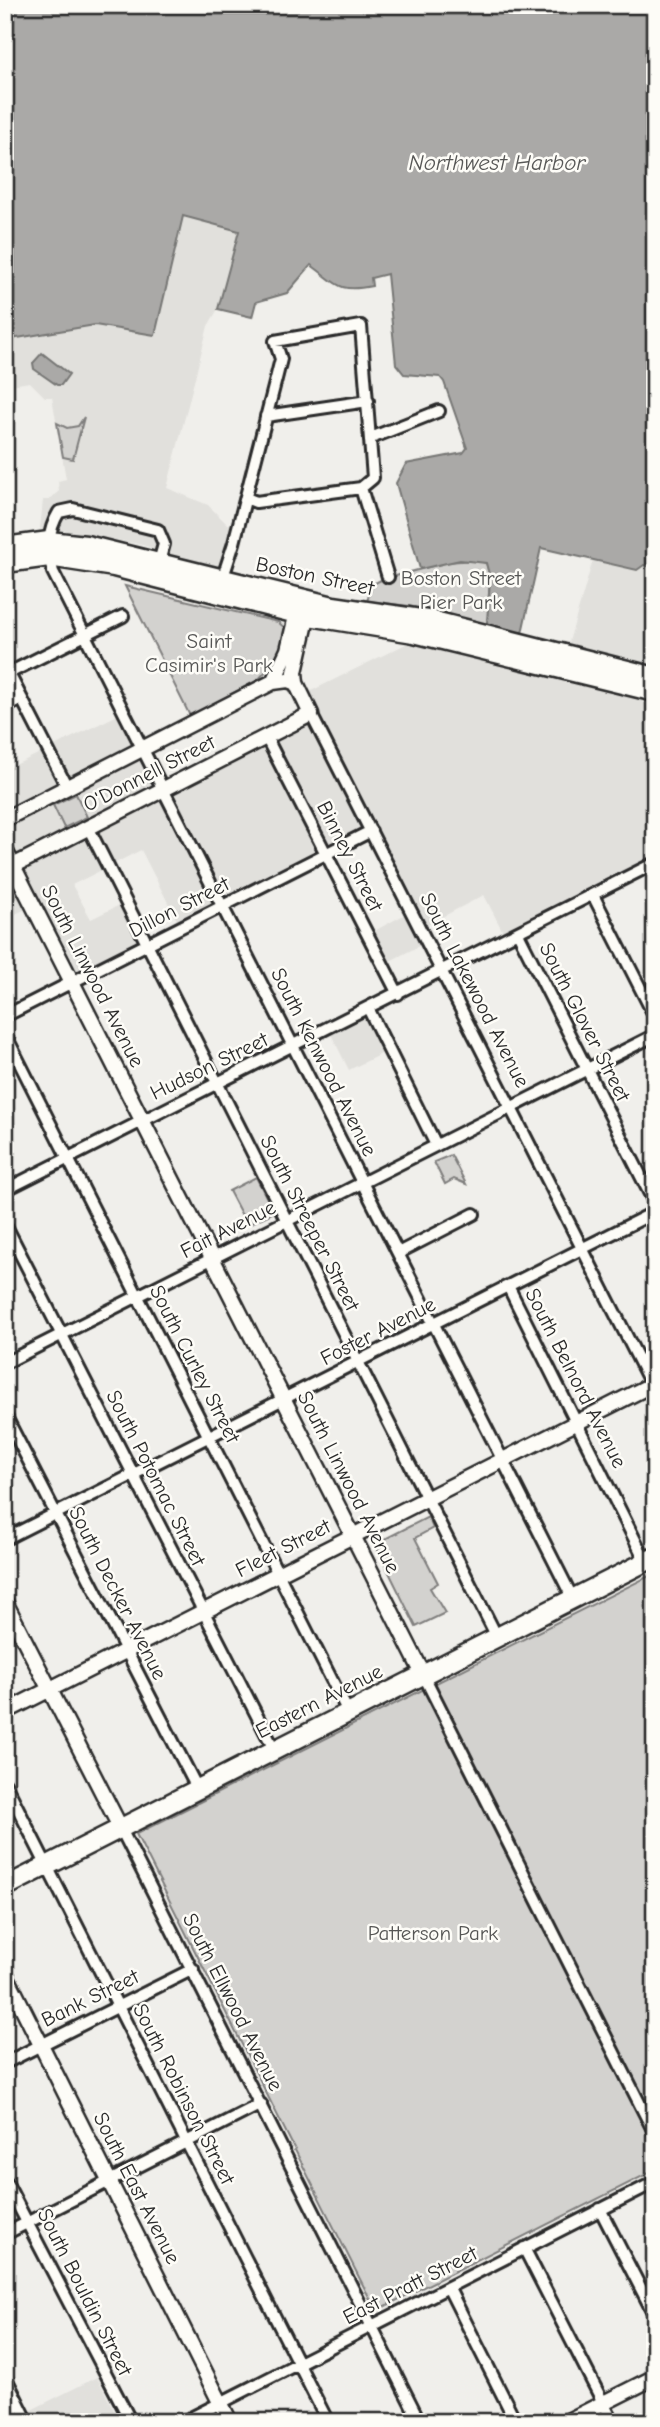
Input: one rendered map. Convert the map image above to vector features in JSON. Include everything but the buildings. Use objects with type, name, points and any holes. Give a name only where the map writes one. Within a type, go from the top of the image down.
[{"type":"main road","name":"Boston Street","points":[[5,547],[49,549],[86,545],[159,562],[220,586]]},
{"type":"main road","name":"Boston Street","points":[[5,563],[49,549],[114,567],[220,586],[655,692]]},
{"type":"main road","name":"Boston Street","points":[[304,607],[434,621],[655,677]]},
{"type":"main road","name":"Eastern Avenue","points":[[5,1887],[650,1560]]},
{"type":"street","points":[[220,586],[234,544],[281,359],[275,341],[361,326],[373,478],[360,488],[256,502],[246,498]]},
{"type":"street","points":[[266,416],[368,401]]},
{"type":"street","points":[[371,438],[439,411]]},
{"type":"street","points":[[360,488],[388,577]]},
{"type":"street","points":[[49,549],[52,523],[58,512],[66,508],[158,530],[164,544],[159,562]]},
{"type":"street","name":"South Kenwood Avenue","points":[[49,549],[85,635],[573,1599]]},
{"type":"street","points":[[273,682],[304,607]]},
{"type":"street","points":[[296,683],[304,607]]},
{"type":"street","points":[[67,787],[7,670],[123,615]]},
{"type":"street","name":"O'Donnell Street","points":[[5,819],[273,682],[288,680],[296,683]]},
{"type":"street","name":"South Lakewood Avenue","points":[[296,683],[654,1387]]},
{"type":"street","points":[[5,707],[22,699]]},
{"type":"street","name":"O'Donnell Street","points":[[9,866],[312,714]]},
{"type":"street","name":"Binney Street","points":[[266,737],[328,853],[398,994]]},
{"type":"street","name":"South Streeper Street","points":[[88,827],[497,1637]]},
{"type":"street","name":"Dillon Street","points":[[5,1016],[371,831]]},
{"type":"street","name":"South Linwood Avenue","points":[[5,850],[9,866],[73,982],[655,2134]]},
{"type":"street","name":"Hudson Street","points":[[5,1190],[655,863]]},
{"type":"street","points":[[594,896],[655,1017]]},
{"type":"street","name":"South Glover Street","points":[[518,933],[655,1204]]},
{"type":"street","points":[[368,1008],[436,1145]]},
{"type":"street","name":"South Curley Street","points":[[5,1034],[348,1712]]},
{"type":"street","name":"Fait Avenue","points":[[5,1363],[655,1035]]},
{"type":"street","name":"Foster Avenue","points":[[5,1539],[655,1212]]},
{"type":"street","points":[[398,1253],[474,1214]]},
{"type":"street","name":"South Potomac Street","points":[[5,1224],[274,1749]]},
{"type":"street","name":"South Belnord Avenue","points":[[508,1286],[650,1560]]},
{"type":"street","name":"Fleet Street","points":[[5,1712],[503,1460],[654,1387]]},
{"type":"street","name":"South Decker Avenue","points":[[5,1415],[197,1788]]},
{"type":"street","name":"South Ellwood Avenue","points":[[5,1602],[421,2422]]},
{"type":"street","name":"South Robinson Street","points":[[5,1783],[328,2422]]},
{"type":"street","name":"Bank Street","points":[[5,2063],[193,1969]]},
{"type":"street","name":"South East Avenue","points":[[5,1973],[230,2422]]},
{"type":"street","points":[[5,2234],[261,2104]]},
{"type":"street","name":"South Bouldin Street","points":[[5,2180],[131,2422]]},
{"type":"street","name":"East Pratt Street","points":[[183,2422],[655,2182]]},
{"type":"street","points":[[600,2209],[655,2316]]},
{"type":"street","points":[[524,2248],[613,2422]]},
{"type":"street","points":[[448,2287],[516,2422]]},
{"type":"street","points":[[5,2376],[28,2422]]},
{"type":"street","points":[[566,2422],[655,2377]]},
{"type":"shaded area","points":[[183,216],[239,231],[218,309],[208,326],[167,488],[208,505],[227,524],[233,525],[220,570],[142,545],[61,530],[40,529],[43,500],[49,500],[59,491],[58,481],[66,479],[52,397],[45,397],[30,382],[5,386],[5,340],[95,325],[155,335]]},
{"type":"shaded area","points":[[593,560],[636,570],[644,565],[655,568],[655,861],[505,936],[484,895],[421,928],[427,942],[382,965],[367,935],[411,911],[371,830],[181,928],[141,850],[72,885],[91,919],[126,902],[148,945],[72,982],[34,905],[5,919],[5,770],[124,712],[159,784],[294,716],[299,710],[295,699],[428,633],[563,662]]},
{"type":"shaded area","points":[[366,1004],[389,1050],[349,1070],[327,1026]]},
{"type":"shaded area","points":[[97,2377],[120,2422],[35,2422],[29,2411]]},
{"type":"green space","points":[[84,417],[73,459],[63,457],[57,423],[67,428],[78,426]]},
{"type":"green space","name":"Boston Street Pier Park","points":[[475,560],[486,563],[490,577],[487,625],[409,606],[367,601],[373,584],[381,580],[447,562]]},
{"type":"green space","name":"Saint Casimir's Park","points":[[125,586],[278,622],[286,629],[278,658],[258,680],[190,716]]},
{"type":"green space","points":[[76,794],[87,817],[64,828],[53,805]]},
{"type":"green space","points":[[451,1155],[466,1184],[454,1179],[445,1184],[434,1162]]},
{"type":"green space","points":[[256,1177],[274,1212],[247,1225],[229,1191]]},
{"type":"green space","points":[[428,1517],[433,1528],[415,1538],[438,1583],[430,1588],[445,1613],[416,1627],[375,1544]]},
{"type":"green space","name":"Patterson Park","points":[[655,1573],[655,2170],[376,2311],[136,1834]]},
{"type":"water","name":"Northwest Harbor","points":[[5,5],[655,5],[655,568],[644,565],[637,570],[541,548],[522,633],[487,625],[490,578],[486,563],[460,560],[420,569],[396,483],[406,464],[463,453],[467,448],[440,377],[404,374],[396,364],[387,274],[371,278],[372,286],[352,288],[338,285],[311,265],[287,293],[256,302],[252,317],[218,309],[239,231],[183,216],[155,335],[95,325],[5,340]]},
{"type":"water","points":[[42,353],[69,374],[61,385],[34,369],[33,363]]}]
